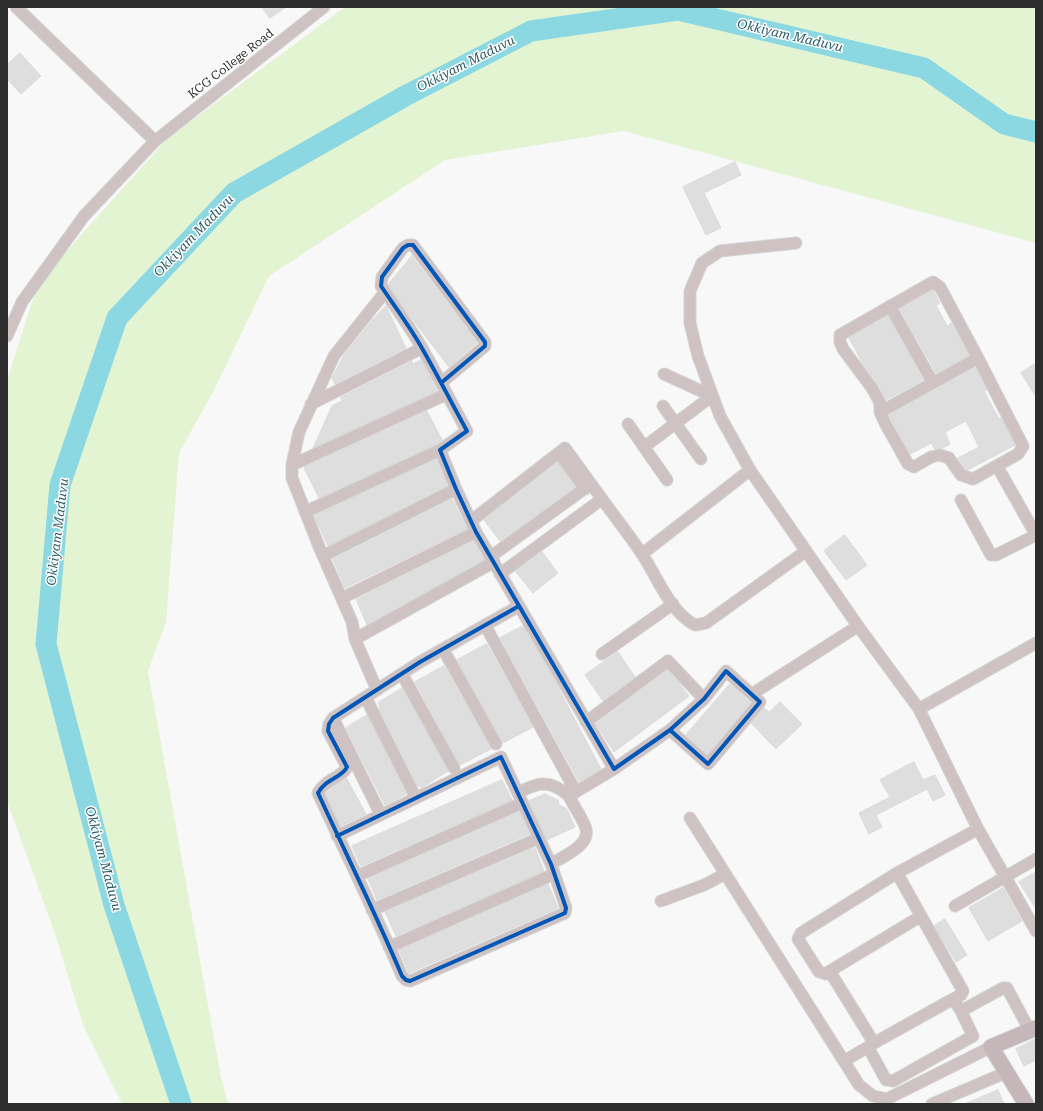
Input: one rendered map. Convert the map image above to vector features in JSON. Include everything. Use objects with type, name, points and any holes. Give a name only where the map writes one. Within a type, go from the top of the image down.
[{"type":"street","points":[[16,7],[155,141]]},
{"type":"street","name":"KCG College Road","points":[[7,336],[22,302],[84,216],[155,141],[324,7]]},
{"type":"street","points":[[796,243],[720,251],[702,263],[690,291],[690,323],[698,356],[720,416],[750,470],[858,626],[919,710],[978,829],[1036,932]]},
{"type":"street","points":[[305,512],[440,450],[467,431],[422,348],[381,286],[382,277],[403,248],[408,245],[413,245],[485,342],[485,346],[441,383]]},
{"type":"street","points":[[930,283],[936,283],[940,287],[1023,446],[1018,454],[973,479],[961,475],[949,458],[940,455],[931,457],[914,467],[908,464],[885,423],[880,412],[880,403],[872,388],[843,349],[840,342],[840,335],[890,306],[930,283]]},
{"type":"street","points":[[377,690],[355,639],[352,622],[323,556],[292,478],[292,466],[299,432],[334,356],[385,292]]},
{"type":"street","points":[[890,306],[933,383]]},
{"type":"street","points":[[311,404],[422,348]]},
{"type":"street","points":[[880,412],[978,358]]},
{"type":"street","points":[[664,374],[712,396]]},
{"type":"street","points":[[292,466],[447,394]]},
{"type":"street","points":[[644,447],[712,396]]},
{"type":"street","points":[[663,406],[701,459]]},
{"type":"street","points":[[628,424],[667,480]]},
{"type":"street","points":[[471,521],[565,448],[588,487],[602,499],[642,554],[673,604],[686,620],[695,625],[706,623],[806,551]]},
{"type":"street","points":[[440,450],[476,532],[614,769]]},
{"type":"street","points":[[961,500],[991,555],[996,555],[1036,535],[997,466]]},
{"type":"street","points":[[642,554],[750,470]]},
{"type":"street","points":[[355,639],[492,559],[588,487]]},
{"type":"street","points":[[323,556],[456,489]]},
{"type":"street","points":[[500,574],[602,499]]},
{"type":"street","points":[[342,598],[476,532]]},
{"type":"street","points":[[602,654],[673,604]]},
{"type":"street","points":[[338,836],[501,758],[552,869],[566,908],[565,913],[410,981],[406,980],[402,976],[318,793],[325,783],[342,773],[346,767],[328,731],[328,724],[333,718],[443,649],[519,606]]},
{"type":"street","points":[[390,947],[552,869],[579,847],[585,840],[587,830],[572,794],[484,625]]},
{"type":"street","points":[[752,694],[858,626]]},
{"type":"street","points":[[919,710],[1036,643]]},
{"type":"street","points":[[443,649],[496,744]]},
{"type":"street","points":[[586,722],[668,661],[704,699]]},
{"type":"street","points":[[572,794],[614,769],[670,730],[704,699],[726,671],[760,702],[708,764],[670,730]]},
{"type":"street","points":[[402,674],[454,768]]},
{"type":"street","points":[[366,698],[416,798]]},
{"type":"street","points":[[333,718],[381,815]]},
{"type":"street","points":[[356,876],[520,798],[533,785],[544,783],[572,794]]},
{"type":"street","points":[[690,818],[859,1086],[873,1096],[887,1099],[991,1047],[1033,1030],[1007,988],[1003,988],[961,1011]]},
{"type":"street","points":[[953,999],[961,1011],[973,1036],[893,1081],[886,1080],[871,1045],[832,975],[819,972],[798,939],[801,934],[897,873],[978,829]]},
{"type":"street","points":[[372,910],[538,838]]},
{"type":"street","points":[[955,906],[1036,859]]},
{"type":"street","points":[[844,1061],[961,995],[963,991],[897,873]]},
{"type":"street","points":[[661,901],[704,886],[725,874]]},
{"type":"street","points":[[825,974],[921,916]]},
{"type":"street","points":[[991,1047],[1026,1104]]},
{"type":"street","points":[[932,1104],[1007,1072]]},
{"type":"green space","points":[[345,7],[1036,7],[1036,243],[624,131],[445,160],[269,276],[213,392],[179,453],[166,622],[148,671],[221,1077],[228,1104],[122,1104],[83,1025],[55,934],[7,801],[7,380],[38,283],[168,138]]},
{"type":"building","points":[[262,7],[286,7],[270,18]]},
{"type":"building","points":[[20,53],[41,76],[21,94],[7,79],[7,65]]},
{"type":"building","points":[[735,162],[741,175],[704,193],[721,228],[706,235],[683,187]]},
{"type":"building","points":[[412,256],[477,343],[449,367],[388,285]]},
{"type":"building","points":[[933,290],[940,303],[936,305],[947,326],[951,323],[969,355],[936,373],[900,309]]},
{"type":"building","points":[[386,306],[406,348],[335,384],[332,378],[344,355],[373,319]]},
{"type":"building","points":[[888,316],[923,380],[886,400],[878,384],[863,364],[849,338]]},
{"type":"building","points":[[421,360],[437,391],[313,448],[332,406],[342,401],[341,397],[412,361],[413,364]]},
{"type":"building","points":[[1036,363],[1036,397],[1021,373]]},
{"type":"building","points":[[975,368],[987,390],[984,391],[999,419],[1001,418],[1015,445],[968,470],[965,469],[958,458],[979,447],[966,421],[945,432],[950,444],[943,448],[935,449],[931,443],[910,454],[889,415]]},
{"type":"building","points":[[427,411],[442,440],[319,498],[304,468],[305,467]]},
{"type":"building","points":[[436,459],[447,486],[328,546],[314,515]]},
{"type":"building","points":[[558,463],[575,487],[500,541],[484,520]]},
{"type":"building","points":[[452,499],[467,529],[345,588],[333,559]]},
{"type":"building","points":[[845,535],[867,565],[846,580],[824,551]]},
{"type":"building","points":[[473,541],[484,560],[367,625],[356,599]]},
{"type":"building","points":[[542,552],[558,573],[533,593],[515,571]]},
{"type":"building","points":[[523,626],[554,680],[601,769],[579,782],[500,638]]},
{"type":"building","points":[[487,644],[533,727],[503,743],[457,660]]},
{"type":"building","points":[[618,652],[635,677],[603,701],[585,675]]},
{"type":"building","points":[[444,666],[491,749],[460,765],[415,682]]},
{"type":"building","points":[[667,670],[689,696],[614,752],[596,724]]},
{"type":"building","points":[[730,684],[750,703],[707,754],[686,735]]},
{"type":"building","points":[[402,688],[448,771],[421,788],[418,786],[379,708],[378,703]]},
{"type":"building","points":[[780,702],[802,724],[776,749],[751,723],[764,708],[769,712]]},
{"type":"building","points":[[367,715],[406,794],[385,805],[346,728]]},
{"type":"building","points":[[914,762],[923,780],[935,775],[945,795],[933,801],[927,789],[876,815],[882,827],[869,834],[859,813],[890,797],[880,780]]},
{"type":"building","points":[[347,779],[366,814],[341,826],[326,794],[333,787]]},
{"type":"building","points":[[502,780],[512,800],[361,866],[352,846]]},
{"type":"building","points":[[545,794],[558,800],[559,805],[567,809],[575,827],[547,840],[529,801]]},
{"type":"building","points":[[519,812],[529,834],[377,900],[368,879]]},
{"type":"building","points":[[535,848],[544,871],[396,936],[385,912]]},
{"type":"building","points":[[1036,872],[1036,909],[1019,882]]},
{"type":"building","points":[[548,884],[558,908],[409,973],[399,950]]},
{"type":"building","points":[[1003,888],[1022,921],[988,941],[969,908]]},
{"type":"building","points":[[945,919],[967,955],[956,962],[934,926]]},
{"type":"building","points":[[1036,1039],[1036,1060],[1024,1066],[1016,1049]]},
{"type":"building","points":[[998,1090],[1004,1104],[965,1104]]},
{"type":"waterway","name":"Okkiyam Maduvu","points":[[181,1104],[114,905],[46,644],[60,485],[117,318],[234,193],[405,96],[531,31],[678,10],[924,68],[1004,124],[1036,132]]},
{"type":"cycle path","points":[[441,383],[485,346],[485,342],[413,245],[408,245],[403,248],[382,277],[381,286],[418,342],[467,431],[440,450],[476,532],[614,769],[670,730],[708,764],[760,702],[726,671],[704,699],[670,730]]},
{"type":"cycle path","points":[[337,836],[501,757],[551,864],[566,908],[565,913],[410,981],[406,980],[402,976],[361,884],[339,839],[329,816],[318,793],[325,784],[345,771],[347,767],[328,731],[329,724],[333,718],[420,662],[519,606]]}]
